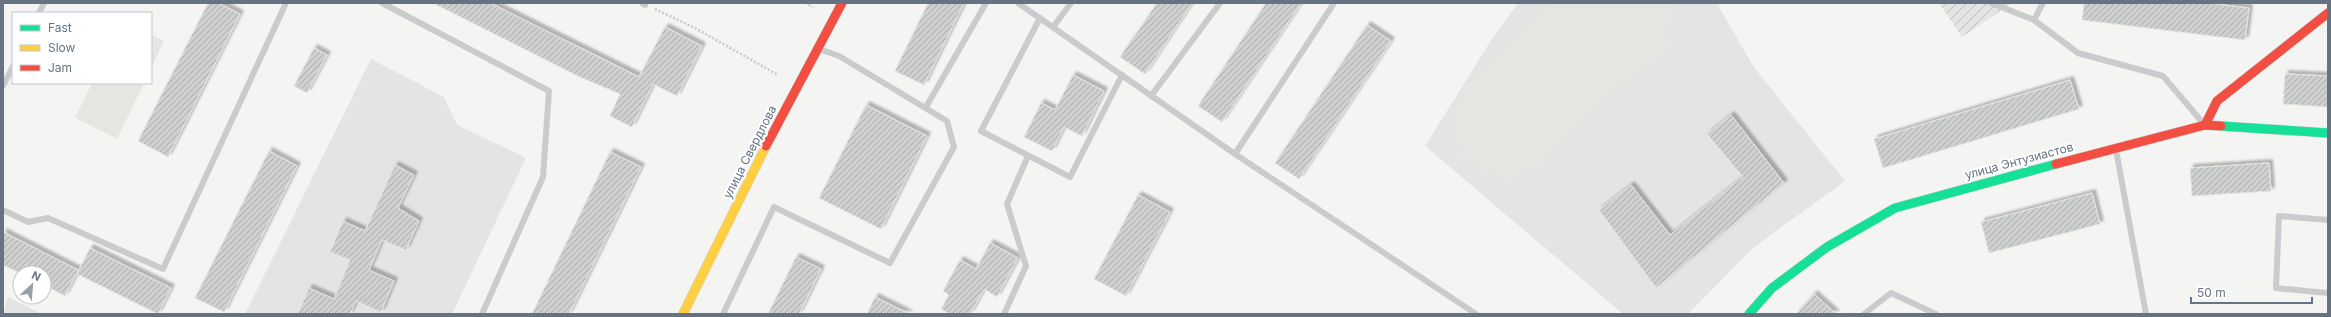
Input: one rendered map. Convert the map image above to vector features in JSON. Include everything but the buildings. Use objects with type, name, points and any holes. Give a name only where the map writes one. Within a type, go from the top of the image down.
[{"type":"street","name":"улица Свердлова","points":[[683,314],[748,179],[842,3]]},
{"type":"street","points":[[2205,125],[2217,101],[2328,13]]},
{"type":"street","name":"улица Энтузиастов","points":[[1749,314],[1772,288],[1827,247],[1895,208],[1948,192],[2205,125],[2328,133]]},
{"type":"lane","points":[[40,12],[44,3]]},
{"type":"lane","points":[[3,210],[28,222],[48,218],[163,269],[286,3]]},
{"type":"lane","points":[[382,3],[548,91],[543,177],[482,314]]},
{"type":"lane","points":[[926,107],[986,3]]},
{"type":"lane","points":[[1018,3],[1235,154],[1476,314]]},
{"type":"lane","points":[[1053,27],[1071,3]]},
{"type":"lane","points":[[1151,96],[1220,3]]},
{"type":"lane","points":[[1235,154],[1334,3]]},
{"type":"lane","points":[[1991,3],[2034,20],[2078,52],[2164,76],[2205,125]]},
{"type":"lane","points":[[2034,20],[2044,3]]},
{"type":"lane","points":[[1040,18],[981,131],[1070,177],[1122,75]]},
{"type":"lane","points":[[723,314],[774,207],[890,263],[954,147],[947,121],[839,56],[817,48]]},
{"type":"lane","points":[[3,86],[12,68]]},
{"type":"lane","points":[[2115,148],[2146,314]]},
{"type":"lane","points":[[1004,314],[1026,266],[1007,204],[1028,156]]},
{"type":"lane","points":[[2328,220],[2279,216],[2276,288],[2328,294]]},
{"type":"lane","points":[[1864,314],[1891,293],[1936,314]]},
{"type":"path","points":[[805,3],[813,7]]},
{"type":"path","points":[[644,4],[695,28],[778,75]]},
{"type":"shaded area","points":[[1518,3],[1717,3],[1753,66],[1845,181],[1753,248],[1688,314],[1623,314],[1425,146],[1490,42]]},
{"type":"shaded area","points":[[1549,3],[1670,3],[1672,18],[1666,42],[1536,166],[1509,178],[1481,169],[1460,152],[1452,124],[1461,91]]},
{"type":"shaded area","points":[[1939,3],[2012,3],[1962,37]]},
{"type":"shaded area","points":[[152,35],[164,41],[152,66]]},
{"type":"shaded area","points":[[371,59],[444,97],[457,125],[526,158],[452,314],[245,314]]},
{"type":"shaded area","points":[[92,84],[144,84],[117,139],[75,118]]},
{"type":"shaded area","points":[[8,297],[12,299],[12,305],[24,305],[42,314],[3,314]]},
{"type":"traffic: fast","points":[[2221,126],[2328,133]]},
{"type":"traffic: fast","points":[[1749,314],[1772,288],[1827,247],[1895,208],[2056,164]]},
{"type":"traffic: slow","points":[[683,314],[766,146]]},
{"type":"traffic: jam","points":[[766,146],[842,3]]},
{"type":"traffic: jam","points":[[2205,125],[2217,101],[2328,13]]},
{"type":"traffic: jam","points":[[2056,164],[2205,125],[2221,126]]}]
